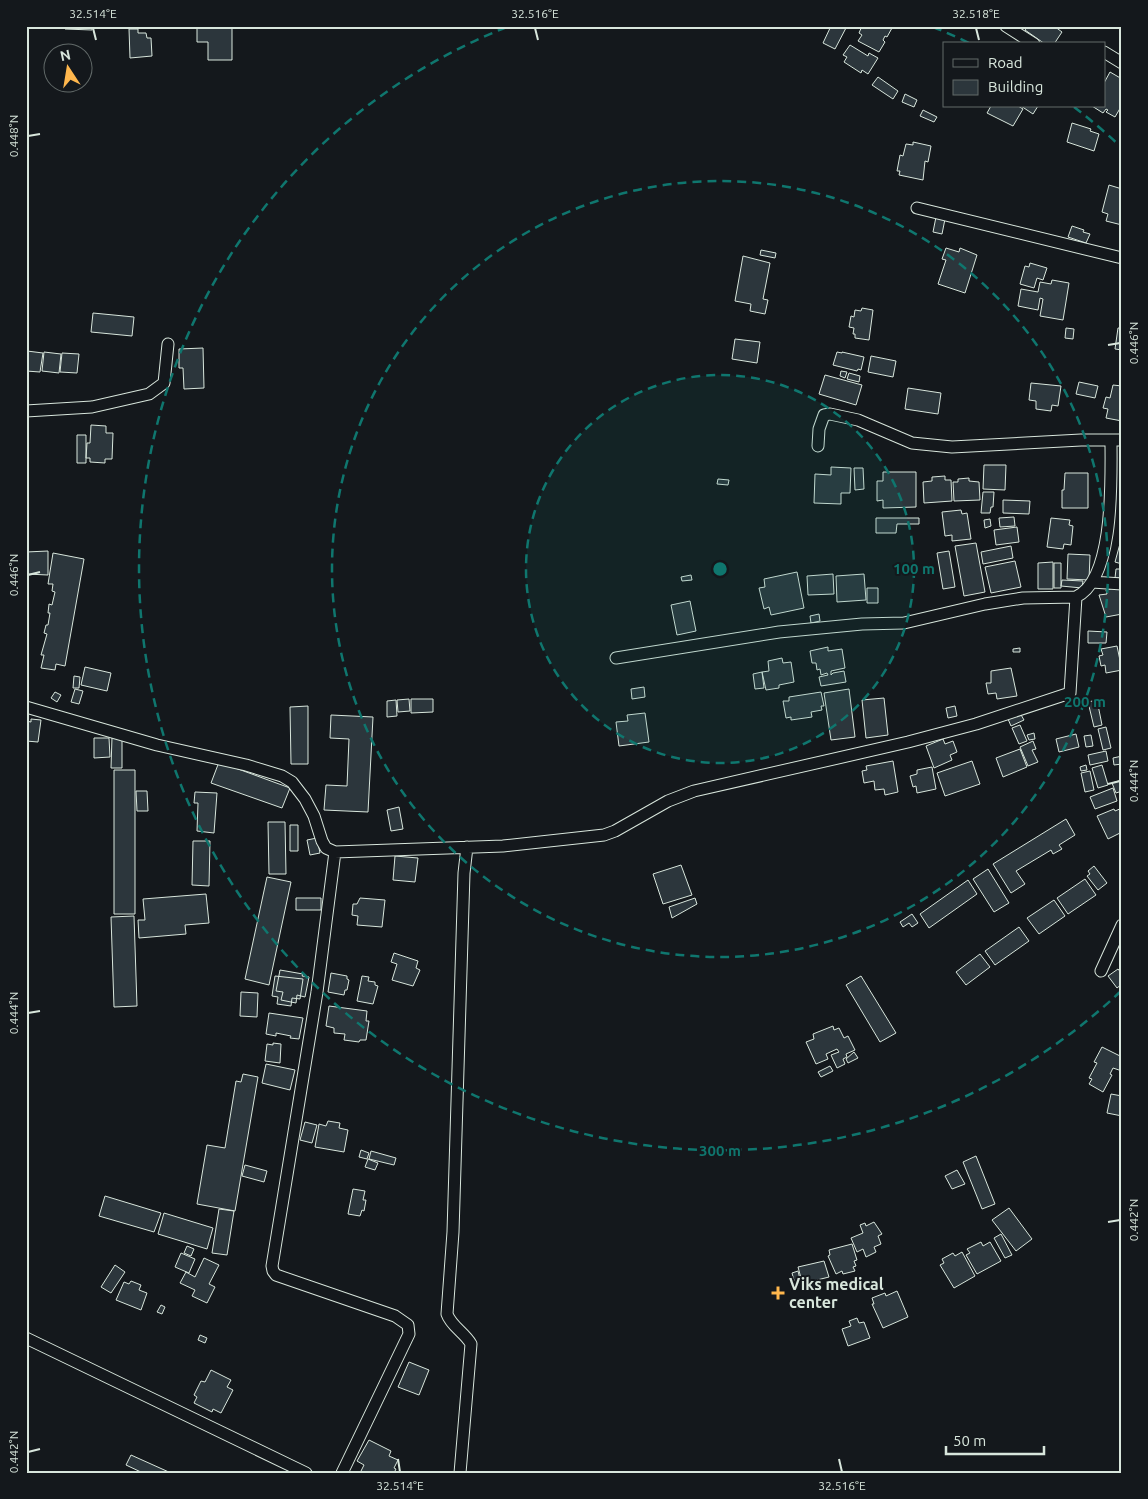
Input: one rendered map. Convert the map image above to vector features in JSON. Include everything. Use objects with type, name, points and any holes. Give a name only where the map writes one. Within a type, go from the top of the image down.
[{"type":"street","points":[[1006,26],[1031,42]]},
{"type":"street","points":[[1106,53],[1122,63]]},
{"type":"street","points":[[917,208],[1122,258]]},
{"type":"street","points":[[26,411],[92,407],[149,394],[164,383],[168,344]]},
{"type":"street","points":[[616,658],[779,632],[862,624],[904,623],[985,604],[1023,598],[1076,597],[1085,593],[1092,582],[1103,556],[1110,513],[1116,440],[952,447],[912,442],[858,420],[830,414],[824,415],[821,421],[818,446]]},
{"type":"street","points":[[1092,582],[1122,584]]},
{"type":"street","points":[[26,707],[157,745],[246,765],[282,776],[292,782],[305,799],[314,816],[326,848],[335,852],[503,846],[604,835],[615,831],[668,800],[694,791],[908,742],[976,724],[1068,694],[1071,689],[1076,597]]},
{"type":"street","points":[[460,1473],[472,1344],[449,1320],[447,1314],[453,1232],[464,873],[467,847]]},
{"type":"street","points":[[335,852],[318,992],[272,1271],[276,1275],[395,1316],[408,1325],[409,1334],[342,1473]]},
{"type":"street","points":[[1101,971],[1122,925]]},
{"type":"street","points":[[26,1338],[306,1473]]},
{"type":"building","points":[[66,26],[92,26],[92,30],[65,29]]},
{"type":"building","points":[[197,26],[232,26],[232,60],[208,60],[208,42],[197,42]]},
{"type":"building","points":[[831,26],[847,26],[835,49],[823,43]]},
{"type":"building","points":[[862,26],[889,26],[892,28],[887,37],[885,36],[883,40],[885,42],[879,52],[858,41],[862,35],[859,33]]},
{"type":"building","points":[[1028,26],[1054,26],[1062,32],[1055,42],[1042,42],[1025,30]]},
{"type":"building","points":[[129,29],[138,29],[138,33],[146,33],[147,38],[151,38],[152,56],[130,58]]},
{"type":"building","points":[[850,45],[868,56],[869,53],[878,58],[868,74],[862,70],[861,73],[844,62],[847,57],[843,55]]},
{"type":"building","points":[[1110,72],[1122,79],[1122,105],[1115,117],[1106,112],[1108,110],[1106,109],[1103,113],[1095,108],[1106,108],[1106,79]]},
{"type":"building","points":[[878,77],[898,91],[893,99],[872,85]]},
{"type":"building","points":[[905,94],[917,100],[914,107],[902,102]]},
{"type":"building","points":[[990,108],[1023,109],[1013,126],[987,113]]},
{"type":"building","points":[[1024,108],[1037,108],[1033,114]]},
{"type":"building","points":[[923,110],[937,117],[934,122],[920,116]]},
{"type":"building","points":[[1072,123],[1091,129],[1090,131],[1099,134],[1094,151],[1067,142]]},
{"type":"building","points":[[913,142],[931,146],[928,162],[925,161],[923,180],[899,175],[900,171],[897,171],[900,155],[903,156],[906,144],[913,145]]},
{"type":"building","points":[[1109,185],[1122,189],[1122,225],[1106,221],[1108,214],[1102,212]]},
{"type":"building","points":[[936,217],[945,219],[942,234],[933,232]]},
{"type":"building","points":[[1072,226],[1090,234],[1086,243],[1068,237]]},
{"type":"building","points":[[946,248],[959,252],[960,248],[977,255],[965,293],[938,284],[946,260],[942,259]]},
{"type":"building","points":[[761,250],[776,253],[775,258],[760,255]]},
{"type":"building","points":[[743,256],[770,263],[763,299],[768,300],[765,314],[750,311],[751,304],[735,301]]},
{"type":"building","points":[[1030,263],[1047,268],[1043,280],[1037,278],[1034,288],[1020,284],[1025,266],[1029,267]]},
{"type":"building","points":[[1052,280],[1069,283],[1063,320],[1040,316],[1043,299],[1040,298],[1038,310],[1018,306],[1021,289],[1038,292],[1040,282],[1051,284]]},
{"type":"building","points":[[862,308],[873,310],[869,340],[855,338],[855,334],[853,334],[854,328],[849,327],[851,316],[854,317],[855,310],[861,311]]},
{"type":"building","points":[[93,313],[134,317],[132,336],[91,332]]},
{"type":"building","points":[[1066,328],[1074,329],[1073,339],[1065,338]]},
{"type":"building","points":[[1118,328],[1122,328],[1122,350],[1115,349]]},
{"type":"building","points":[[735,339],[760,342],[757,363],[732,359]]},
{"type":"building","points":[[203,348],[204,388],[184,389],[183,368],[179,368],[179,349]]},
{"type":"building","points":[[27,351],[43,353],[40,372],[26,371]]},
{"type":"building","points":[[44,352],[61,354],[59,373],[42,371]]},
{"type":"building","points":[[837,352],[864,357],[861,370],[858,369],[857,371],[833,365]]},
{"type":"building","points":[[62,353],[79,354],[77,373],[60,372]]},
{"type":"building","points":[[871,356],[896,361],[893,377],[868,372]]},
{"type":"building","points":[[841,371],[847,372],[845,378],[840,376]]},
{"type":"building","points":[[849,373],[860,376],[859,382],[847,379]]},
{"type":"building","points":[[825,375],[862,385],[856,405],[819,394]]},
{"type":"building","points":[[1079,382],[1098,386],[1095,398],[1076,394]]},
{"type":"building","points":[[1031,383],[1061,386],[1058,406],[1052,405],[1051,411],[1036,409],[1036,401],[1029,400]]},
{"type":"building","points":[[1113,385],[1122,386],[1122,421],[1106,418],[1108,409],[1103,408],[1106,397],[1110,398]]},
{"type":"building","points":[[908,388],[941,393],[938,414],[905,409]]},
{"type":"building","points":[[91,425],[106,426],[106,433],[113,433],[112,459],[105,459],[105,463],[90,462],[90,458],[86,458],[87,443],[90,443]]},
{"type":"building","points":[[77,435],[86,435],[86,463],[77,463]]},
{"type":"building","points":[[984,465],[1006,465],[1005,490],[983,489]]},
{"type":"building","points":[[831,467],[851,468],[850,493],[841,493],[841,504],[814,503],[815,474],[831,475]]},
{"type":"building","points":[[854,468],[863,468],[864,489],[855,490]]},
{"type":"building","points":[[883,472],[916,472],[916,507],[883,508],[883,500],[877,501],[877,481],[883,481]]},
{"type":"building","points":[[1065,473],[1088,473],[1088,508],[1062,508],[1062,490],[1064,490]]},
{"type":"building","points":[[945,476],[945,480],[951,480],[952,501],[924,503],[923,482],[932,481],[932,477]]},
{"type":"building","points":[[969,478],[969,481],[979,482],[980,500],[954,501],[953,482],[958,482],[958,479]]},
{"type":"building","points":[[718,479],[729,480],[728,485],[717,484]]},
{"type":"building","points":[[983,492],[994,492],[993,507],[991,507],[990,513],[981,513]]},
{"type":"building","points":[[1003,500],[1030,501],[1029,514],[1003,513]]},
{"type":"building","points":[[961,510],[962,514],[967,513],[971,539],[952,541],[952,535],[945,536],[942,512]]},
{"type":"building","points":[[1014,517],[1015,526],[1000,527],[999,518]]},
{"type":"building","points":[[876,518],[919,518],[919,524],[897,524],[896,533],[876,533]]},
{"type":"building","points":[[1051,518],[1070,520],[1069,525],[1073,526],[1071,545],[1064,544],[1063,549],[1047,547]]},
{"type":"building","points":[[990,519],[991,526],[985,528],[984,520]]},
{"type":"building","points":[[1017,527],[1019,542],[996,545],[994,530]]},
{"type":"building","points":[[1122,540],[1122,564],[1115,562]]},
{"type":"building","points":[[976,543],[985,592],[964,596],[955,546]]},
{"type":"building","points":[[1011,546],[1013,558],[983,564],[981,552]]},
{"type":"building","points":[[48,551],[48,575],[26,574],[26,552]]},
{"type":"building","points":[[949,551],[955,587],[943,589],[937,553]]},
{"type":"building","points":[[53,553],[84,559],[65,666],[56,664],[55,670],[41,668],[44,655],[41,655],[47,634],[44,633],[46,625],[48,625],[50,613],[48,613],[49,604],[52,605],[55,592],[52,591],[53,584],[48,584]]},
{"type":"building","points":[[1068,554],[1090,555],[1089,580],[1067,579]]},
{"type":"building","points":[[1015,561],[1021,587],[991,593],[985,567]]},
{"type":"building","points":[[1053,562],[1053,589],[1038,589],[1038,563]]},
{"type":"building","points":[[1054,563],[1061,563],[1061,588],[1054,588]]},
{"type":"building","points":[[1116,569],[1122,569],[1122,578],[1115,578]]},
{"type":"building","points":[[797,572],[804,608],[771,615],[769,607],[764,609],[759,588],[765,587],[764,579]]},
{"type":"building","points":[[833,574],[834,594],[808,595],[807,576]]},
{"type":"building","points":[[864,574],[866,600],[837,602],[836,576]]},
{"type":"building","points":[[691,575],[692,580],[682,581],[681,577]]},
{"type":"building","points":[[1062,580],[1083,581],[1082,588],[1061,586]]},
{"type":"building","points":[[1121,586],[1122,614],[1106,617],[1099,595],[1107,594],[1106,590]]},
{"type":"building","points":[[867,588],[878,588],[878,603],[867,603]]},
{"type":"building","points":[[690,601],[696,631],[677,635],[671,605]]},
{"type":"building","points":[[819,614],[820,621],[811,623],[810,616]]},
{"type":"building","points":[[1088,631],[1107,632],[1106,643],[1088,643]]},
{"type":"building","points":[[1117,646],[1122,670],[1106,673],[1105,665],[1101,666],[1099,656],[1103,655],[1101,649]]},
{"type":"building","points":[[828,647],[828,651],[842,649],[845,668],[831,671],[831,675],[844,671],[846,682],[821,686],[819,677],[828,675],[827,673],[821,675],[820,669],[817,670],[816,663],[812,663],[810,651]]},
{"type":"building","points":[[1020,648],[1020,652],[1013,652],[1013,649]]},
{"type":"building","points":[[782,658],[783,663],[791,662],[794,682],[779,685],[779,688],[766,690],[762,672],[769,671],[768,661]]},
{"type":"building","points":[[85,667],[111,673],[107,691],[81,685]]},
{"type":"building","points":[[1011,668],[1017,696],[997,699],[996,693],[988,694],[986,683],[991,683],[991,671]]},
{"type":"building","points":[[762,672],[764,688],[755,689],[753,674]]},
{"type":"building","points":[[74,676],[80,677],[79,688],[73,688]]},
{"type":"building","points":[[644,687],[645,697],[632,699],[631,689]]},
{"type":"building","points":[[75,689],[83,691],[79,704],[71,702]]},
{"type":"building","points":[[849,689],[855,737],[831,740],[824,693]]},
{"type":"building","points":[[55,692],[61,695],[57,702],[51,698]]},
{"type":"building","points":[[821,692],[824,706],[821,706],[822,710],[811,712],[812,717],[791,720],[791,717],[786,718],[783,701],[789,701],[789,697]]},
{"type":"building","points":[[884,698],[888,735],[866,738],[862,700]]},
{"type":"building","points":[[409,699],[410,711],[398,712],[397,700]]},
{"type":"building","points":[[411,699],[433,699],[433,712],[411,713]]},
{"type":"building","points":[[396,700],[397,716],[387,717],[387,701]]},
{"type":"building","points":[[1097,700],[1102,725],[1094,727],[1088,702]]},
{"type":"building","points":[[308,706],[308,764],[291,764],[290,707]]},
{"type":"building","points":[[955,706],[957,716],[948,718],[946,708]]},
{"type":"building","points":[[645,713],[649,742],[619,746],[616,722],[628,721],[627,715]]},
{"type":"building","points":[[1020,713],[1024,720],[1011,726],[1008,719]]},
{"type":"building","points":[[331,715],[373,717],[368,812],[324,810],[326,785],[347,786],[349,739],[330,738]]},
{"type":"building","points":[[31,719],[41,720],[38,742],[26,741],[26,721],[31,722]]},
{"type":"building","points":[[1020,725],[1027,741],[1019,744],[1012,728]]},
{"type":"building","points":[[1106,727],[1111,748],[1103,750],[1098,729]]},
{"type":"building","points":[[1034,733],[1035,739],[1029,740],[1027,735]]},
{"type":"building","points":[[1076,734],[1079,747],[1059,752],[1056,739]]},
{"type":"building","points":[[1091,735],[1093,746],[1086,747],[1084,736]]},
{"type":"building","points":[[112,737],[122,738],[122,768],[111,768]]},
{"type":"building","points":[[94,738],[109,738],[110,757],[94,758]]},
{"type":"building","points":[[943,739],[945,744],[953,741],[957,752],[950,755],[952,760],[934,768],[926,746]]},
{"type":"building","points":[[1033,741],[1036,749],[1032,750],[1038,762],[1028,766],[1020,747]]},
{"type":"building","points":[[1020,749],[1027,767],[1003,777],[996,758]]},
{"type":"building","points":[[1106,751],[1108,761],[1090,765],[1088,755]]},
{"type":"building","points":[[1122,756],[1122,764],[1114,765],[1113,758]]},
{"type":"building","points":[[893,761],[898,792],[885,795],[884,789],[875,790],[874,781],[864,783],[862,771],[867,770],[866,766]]},
{"type":"building","points":[[972,761],[980,784],[945,796],[937,773]]},
{"type":"building","points":[[219,762],[290,788],[282,808],[211,783]]},
{"type":"building","points":[[1086,765],[1087,770],[1081,771],[1080,767]]},
{"type":"building","points":[[1102,765],[1108,785],[1098,788],[1092,768]]},
{"type":"building","points":[[932,767],[936,789],[917,793],[916,786],[913,787],[910,776],[917,774],[917,770]]},
{"type":"building","points":[[114,770],[135,770],[135,914],[114,914]]},
{"type":"building","points":[[1090,771],[1094,790],[1085,792],[1081,773]]},
{"type":"building","points":[[1122,780],[1122,791],[1116,793],[1112,783]]},
{"type":"building","points":[[1113,788],[1117,801],[1095,809],[1090,797]]},
{"type":"building","points":[[136,791],[147,791],[148,811],[137,811]]},
{"type":"building","points":[[195,792],[217,793],[214,833],[197,831],[198,803],[194,803]]},
{"type":"building","points":[[399,807],[403,829],[391,831],[387,810]]},
{"type":"building","points":[[1122,808],[1122,832],[1108,839],[1097,816]]},
{"type":"building","points":[[1066,819],[1075,835],[1059,845],[1062,849],[1053,854],[1051,850],[1016,871],[1025,884],[1011,893],[993,864]]},
{"type":"building","points":[[268,822],[285,822],[286,874],[269,874]]},
{"type":"building","points":[[290,825],[298,825],[298,851],[290,851]]},
{"type":"building","points":[[317,838],[320,853],[310,855],[307,840]]},
{"type":"building","points":[[193,841],[210,841],[209,886],[192,885]]},
{"type":"building","points":[[395,856],[418,858],[415,882],[393,880]]},
{"type":"building","points":[[681,865],[692,895],[663,904],[653,874]]},
{"type":"building","points":[[1094,866],[1107,883],[1098,890],[1087,876],[1090,874],[1088,871]]},
{"type":"building","points":[[988,869],[1009,903],[994,912],[973,879]]},
{"type":"building","points":[[267,877],[291,882],[269,985],[245,979]]},
{"type":"building","points":[[1085,879],[1096,895],[1068,914],[1057,898]]},
{"type":"building","points":[[968,880],[977,894],[929,928],[920,914]]},
{"type":"building","points":[[206,894],[209,923],[185,925],[186,934],[139,938],[138,920],[145,920],[143,899]]},
{"type":"building","points":[[296,898],[321,898],[321,910],[296,910]]},
{"type":"building","points":[[360,898],[385,900],[382,927],[357,925],[358,916],[352,915],[353,904],[357,904]]},
{"type":"building","points":[[695,898],[697,904],[672,918],[669,907]]},
{"type":"building","points":[[1054,900],[1065,916],[1039,934],[1027,918]]},
{"type":"building","points":[[912,914],[918,923],[912,927],[909,923],[903,927],[900,922]]},
{"type":"building","points":[[134,916],[137,1006],[114,1007],[111,917]]},
{"type":"building","points":[[1019,927],[1029,941],[995,965],[985,951]]},
{"type":"building","points":[[394,953],[418,961],[416,968],[420,970],[413,986],[392,980],[397,964],[391,962]]},
{"type":"building","points":[[980,954],[990,967],[966,985],[956,972]]},
{"type":"building","points":[[1118,969],[1122,974],[1122,984],[1117,988],[1108,976]]},
{"type":"building","points":[[280,970],[303,974],[302,976],[309,977],[305,997],[297,995],[296,1003],[281,1000],[283,992],[276,991]]},
{"type":"building","points":[[331,973],[347,976],[349,980],[344,995],[328,992]]},
{"type":"building","points":[[275,976],[303,979],[300,999],[292,998],[291,1006],[277,1004],[278,997],[272,996]]},
{"type":"building","points":[[362,976],[369,977],[368,981],[375,982],[375,985],[378,986],[373,1004],[357,1001]]},
{"type":"building","points":[[861,976],[896,1033],[880,1042],[846,985]]},
{"type":"building","points":[[241,992],[258,993],[257,1017],[240,1016]]},
{"type":"building","points":[[329,1006],[367,1011],[366,1021],[369,1021],[366,1040],[360,1040],[359,1042],[344,1040],[345,1034],[334,1033],[334,1028],[326,1026]]},
{"type":"building","points":[[269,1013],[303,1018],[299,1039],[276,1033],[276,1036],[266,1034]]},
{"type":"building","points":[[833,1026],[834,1030],[839,1028],[844,1038],[848,1036],[855,1050],[846,1054],[847,1057],[843,1059],[845,1064],[837,1068],[831,1055],[839,1052],[837,1049],[826,1054],[828,1059],[816,1064],[806,1042],[814,1039],[813,1034]]},
{"type":"building","points":[[273,1043],[281,1044],[280,1063],[265,1061],[267,1044],[273,1045]]},
{"type":"building","points":[[1102,1047],[1120,1056],[1122,1053],[1122,1071],[1113,1068],[1110,1074],[1112,1075],[1103,1092],[1089,1084],[1092,1079],[1089,1078],[1097,1063],[1094,1062]]},
{"type":"building","points":[[854,1052],[858,1058],[848,1063],[846,1059]]},
{"type":"building","points":[[266,1064],[295,1070],[290,1090],[262,1083]]},
{"type":"building","points":[[830,1066],[833,1071],[821,1077],[818,1072]]},
{"type":"building","points":[[243,1074],[258,1077],[235,1211],[197,1204],[207,1145],[225,1148],[236,1081],[241,1082]]},
{"type":"building","points":[[1111,1094],[1122,1096],[1122,1116],[1107,1113]]},
{"type":"building","points":[[328,1121],[340,1123],[339,1128],[348,1130],[344,1152],[315,1147],[319,1124],[326,1126]]},
{"type":"building","points":[[305,1122],[317,1125],[312,1143],[300,1140]]},
{"type":"building","points":[[361,1150],[369,1153],[367,1159],[359,1157]]},
{"type":"building","points":[[371,1151],[396,1158],[394,1165],[369,1159]]},
{"type":"building","points":[[976,1156],[995,1204],[982,1209],[963,1162]]},
{"type":"building","points":[[368,1159],[378,1163],[375,1170],[365,1167]]},
{"type":"building","points":[[245,1165],[267,1171],[264,1182],[242,1176]]},
{"type":"building","points":[[957,1170],[965,1184],[952,1189],[945,1176]]},
{"type":"building","points":[[353,1189],[365,1191],[363,1200],[366,1200],[364,1211],[362,1210],[360,1216],[348,1214]]},
{"type":"building","points":[[105,1196],[161,1213],[154,1232],[99,1216]]},
{"type":"building","points":[[1009,1208],[1032,1239],[1016,1251],[992,1220]]},
{"type":"building","points":[[219,1209],[234,1211],[227,1255],[212,1253]]},
{"type":"building","points":[[164,1213],[213,1228],[207,1249],[158,1234]]},
{"type":"building","points":[[874,1222],[882,1234],[878,1236],[881,1244],[874,1247],[876,1252],[866,1257],[863,1249],[857,1252],[851,1238],[863,1233],[860,1225],[865,1223],[866,1226]]},
{"type":"building","points":[[1001,1234],[1012,1255],[1005,1258],[994,1238]]},
{"type":"building","points":[[981,1242],[983,1246],[990,1242],[1001,1261],[977,1274],[966,1255],[970,1253],[967,1249]]},
{"type":"building","points":[[852,1244],[857,1260],[854,1261],[856,1266],[853,1267],[855,1271],[843,1274],[842,1271],[836,1274],[828,1256],[830,1255],[829,1250]]},
{"type":"building","points":[[187,1246],[194,1249],[191,1256],[184,1253]]},
{"type":"building","points":[[962,1252],[975,1276],[954,1288],[940,1265],[944,1263],[942,1259],[953,1253],[955,1256]]},
{"type":"building","points":[[181,1253],[195,1259],[189,1273],[175,1267]]},
{"type":"building","points":[[204,1258],[219,1265],[209,1284],[215,1287],[207,1303],[192,1296],[195,1290],[180,1283],[186,1272],[195,1277]]},
{"type":"building","points":[[824,1261],[829,1277],[817,1280],[819,1287],[807,1290],[804,1277],[801,1278],[798,1267]]},
{"type":"building","points":[[115,1265],[125,1272],[111,1293],[101,1287]]},
{"type":"building","points":[[798,1271],[801,1283],[795,1284],[792,1273]]},
{"type":"building","points":[[131,1281],[141,1285],[139,1290],[147,1293],[141,1310],[116,1300],[124,1282],[129,1284]]},
{"type":"building","points":[[897,1291],[908,1317],[883,1328],[872,1304],[874,1304],[872,1298],[885,1293],[886,1296]]},
{"type":"building","points":[[161,1305],[165,1307],[162,1314],[157,1312]]},
{"type":"building","points":[[857,1318],[859,1323],[864,1322],[870,1338],[848,1346],[842,1329],[851,1326],[849,1321]]},
{"type":"building","points":[[200,1335],[207,1338],[205,1343],[198,1340]]},
{"type":"building","points":[[409,1362],[429,1370],[419,1395],[398,1387]]},
{"type":"building","points":[[211,1370],[231,1380],[227,1387],[233,1390],[221,1413],[213,1409],[212,1412],[194,1403],[197,1397],[194,1395],[201,1381],[205,1382]]},
{"type":"building","points":[[369,1440],[391,1451],[389,1456],[398,1460],[394,1473],[360,1473],[364,1465],[357,1461]]},
{"type":"building","points":[[131,1455],[171,1473],[143,1473],[126,1465]]},
{"type":"place","name":"Viks medical center","points":[[778,1293]]}]
